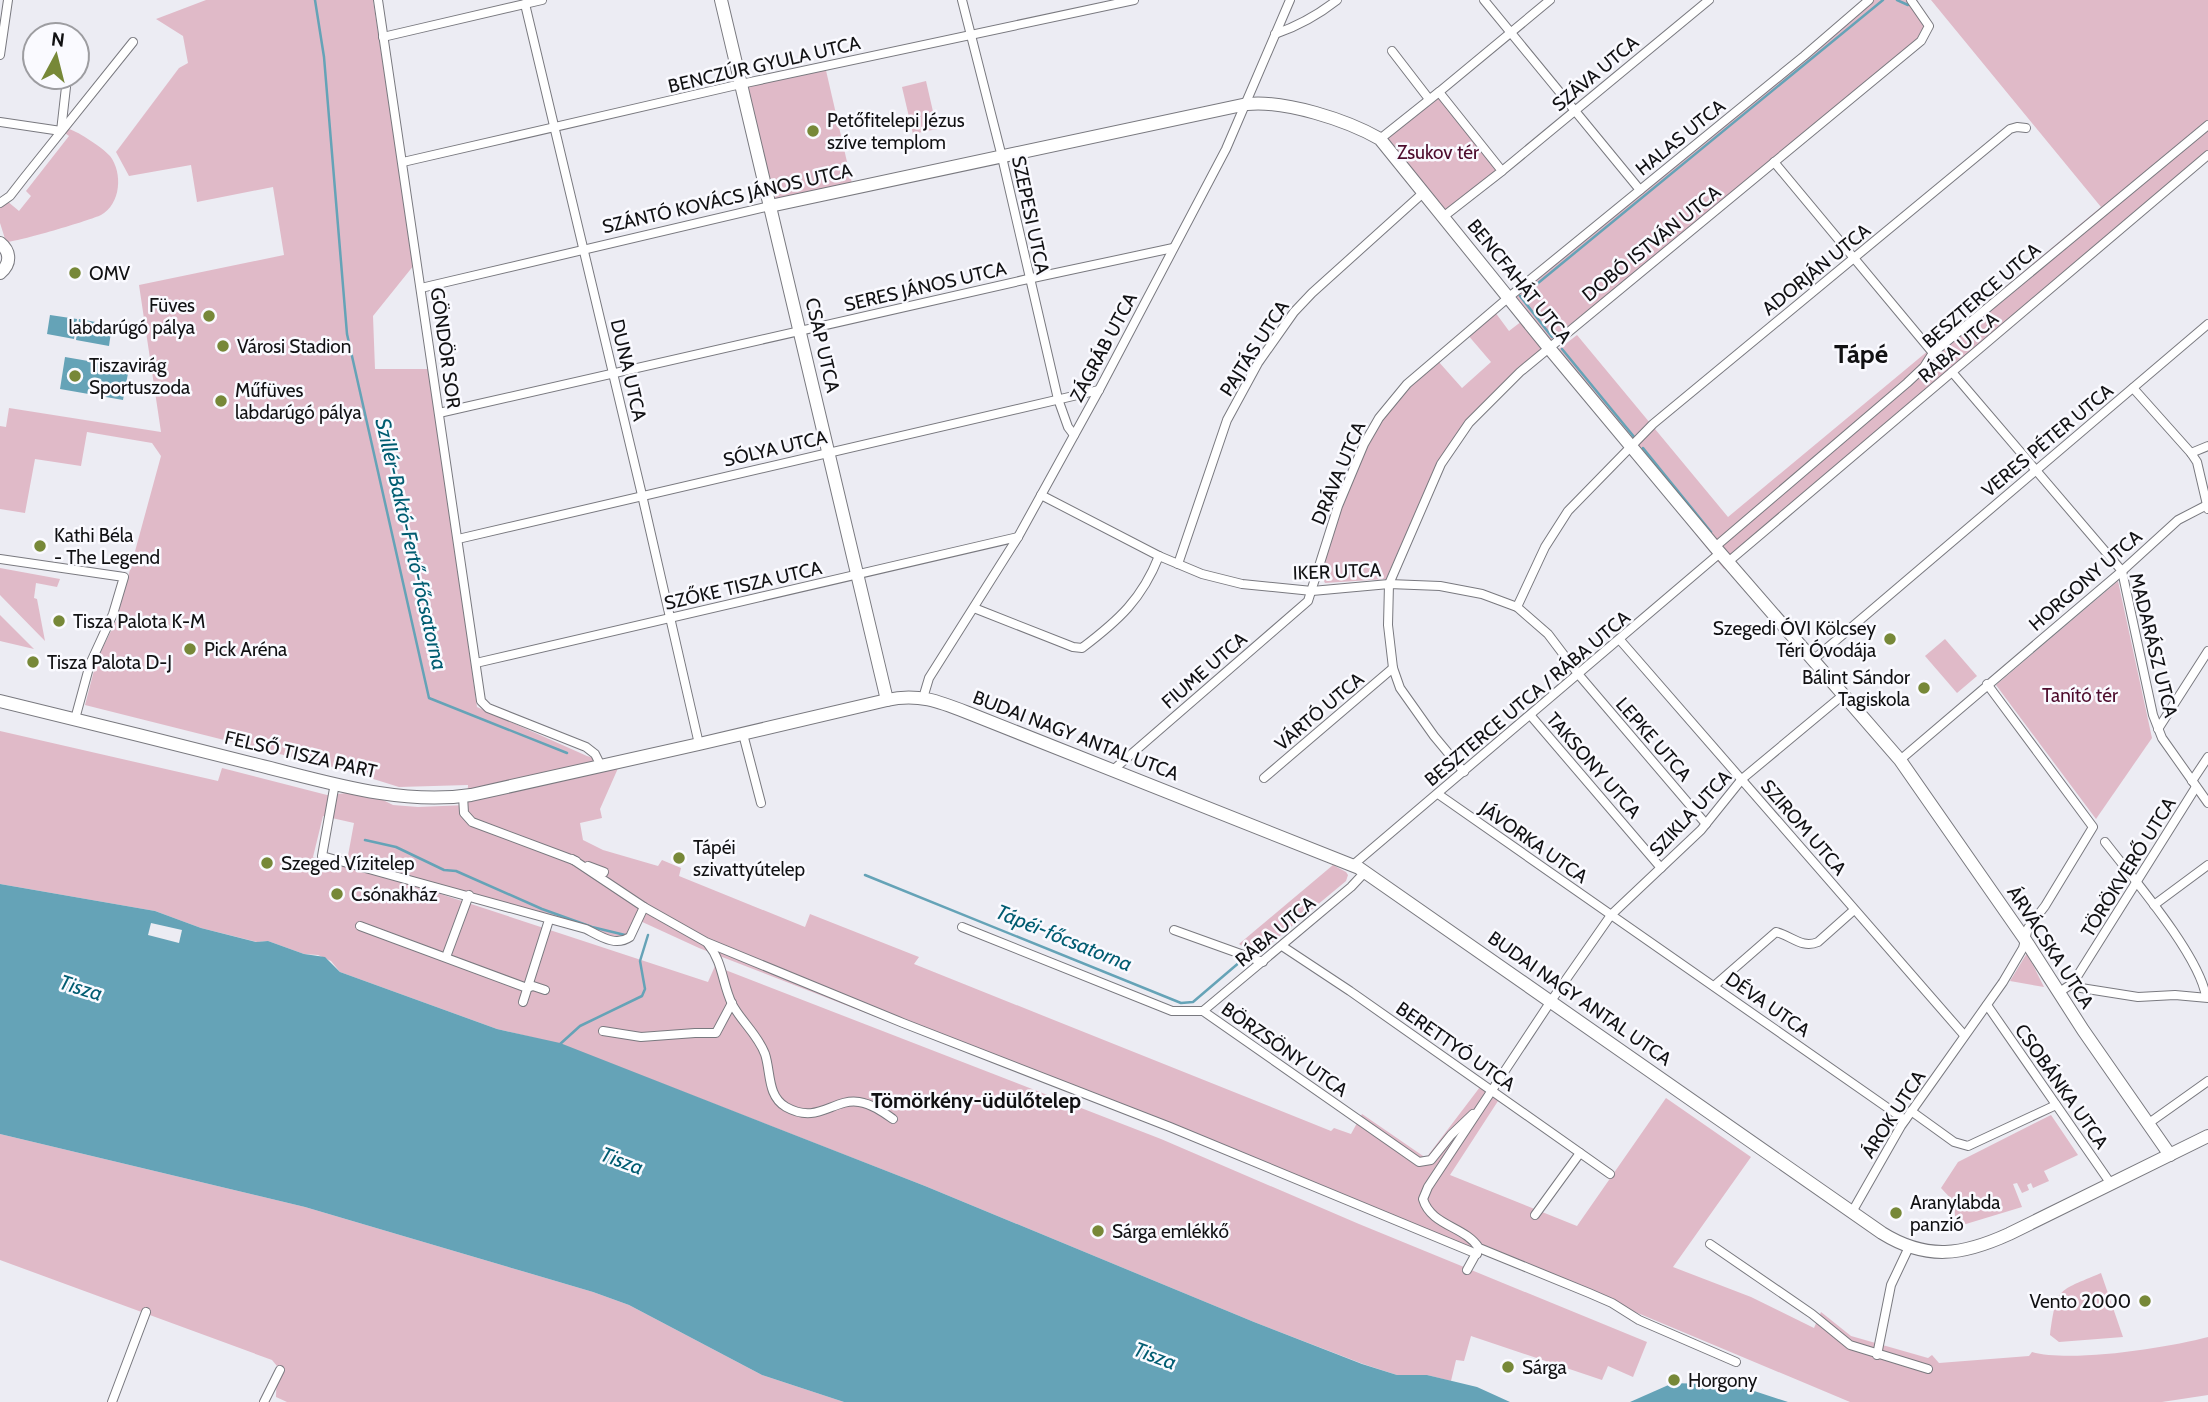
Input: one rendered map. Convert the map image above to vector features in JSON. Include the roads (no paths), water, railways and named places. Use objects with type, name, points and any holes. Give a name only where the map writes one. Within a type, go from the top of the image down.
[{"type":"street","points":[[0,55],[8,0]]},
{"type":"street","name":"GÖNDÖR SOR","points":[[378,0],[481,701],[488,708],[586,747],[595,754],[599,766]]},
{"type":"street","points":[[383,37],[542,0]]},
{"type":"street","name":"CSAP UTCA","points":[[721,0],[887,699]]},
{"type":"street","name":"SZEPESI UTCA","points":[[962,0],[1002,156],[1028,279],[1058,398],[1068,427],[1074,435]]},
{"type":"street","name":"BENCZÚR GYULA UTCA","points":[[403,162],[741,84],[1133,0]]},
{"type":"street","name":"ZÁGRÁB UTCA","points":[[923,698],[929,678],[1018,537],[1226,149],[1290,0]]},
{"type":"street","points":[[1275,34],[1294,27],[1337,0]]},
{"type":"street","points":[[1484,0],[1640,190]]},
{"type":"street","points":[[1380,139],[1550,0]]},
{"type":"street","name":"SZÁVA UTCA","points":[[1502,171],[1709,0]]},
{"type":"street","name":"HALAS UTCA","points":[[1508,297],[1869,0]]},
{"type":"street","name":"DOBÓ ISTVÁN UTCA","points":[[1464,772],[1400,688],[1393,668],[1388,625],[1389,584],[1441,464],[1469,424],[1492,399],[1549,348],[1921,41],[1929,26],[1911,0]]},
{"type":"street","name":"DUNA UTCA","points":[[525,4],[699,744]]},
{"type":"street","points":[[0,203],[10,196],[133,42]]},
{"type":"street","points":[[1392,51],[1429,99]]},
{"type":"street","points":[[61,131],[65,91]]},
{"type":"street","points":[[1439,92],[1502,171],[1443,217]]},
{"type":"street","name":"BENCFAHÁT UTCA","points":[[1247,104],[1260,102],[1312,113],[1362,129],[1380,139],[1549,348],[1813,660]]},
{"type":"street","name":"SZÁNTÓ KOVÁCS JÁNOS UTCA","points":[[421,288],[770,206],[1247,104]]},
{"type":"street","points":[[0,122],[61,131]]},
{"type":"street","name":"BESZTERCE UTCA","points":[[1721,554],[1924,367],[1933,353],[2208,125]]},
{"type":"street","name":"ADORJÁN UTCA","points":[[1517,607],[1545,547],[1568,511],[1653,424],[2010,129],[2026,128]]},
{"type":"street","name":"RÁBA UTCA","points":[[1721,554],[1952,372],[2208,156]]},
{"type":"street","points":[[1774,162],[1933,353]]},
{"type":"street","name":"PAJTÁS UTCA","points":[[1178,564],[1222,431],[1258,363],[1294,312],[1312,293],[1423,193]]},
{"type":"street","points":[[0,243],[7,250],[9,258],[0,273]]},
{"type":"street","name":"SERES JÁNOS UTCA","points":[[439,413],[1173,248]]},
{"type":"street","name":"DRÁVA UTCA","points":[[1312,591],[1347,484],[1364,444],[1379,418],[1407,384],[1508,297]]},
{"type":"street","name":"VERES PÉTER UTCA","points":[[1813,660],[2208,324]]},
{"type":"street","name":"MADARÁSZ UTCA","points":[[1952,372],[2122,571],[2158,729],[2208,803]]},
{"type":"street","points":[[2133,388],[2197,462],[2207,507]]},
{"type":"street","name":"SÓLYA UTCA","points":[[458,539],[1099,390]]},
{"type":"street","points":[[2191,453],[2208,446]]},
{"type":"street","name":"IKER UTCA","points":[[1041,495],[1159,556],[1202,574],[1242,584],[1312,591],[1389,584],[1460,589],[1517,607],[1548,634],[1578,674]]},
{"type":"street","name":"HORGONY UTCA","points":[[1900,760],[2178,520],[2207,507]]},
{"type":"street","name":"SZŐKE TISZA UTCA","points":[[476,663],[1018,537]]},
{"type":"street","name":"BESZTERCE UTCA / RÁBA UTCA","points":[[1353,866],[1721,554]]},
{"type":"street","points":[[974,608],[1073,647],[1082,648],[1128,609],[1141,594],[1159,556]]},
{"type":"street","points":[[0,559],[124,578],[113,614],[90,664],[75,719]]},
{"type":"street","name":"FIUME UTCA","points":[[1113,770],[1308,601],[1312,591]]},
{"type":"street","name":"SZIROM UTCA","points":[[1620,640],[1964,1035]]},
{"type":"street","points":[[2158,729],[2208,651]]},
{"type":"street","name":"ÁRVÁCSKA UTCA","points":[[1813,660],[1900,760],[2170,1155]]},
{"type":"street","name":"VÁRTÓ UTCA","points":[[1264,778],[1393,668]]},
{"type":"street","name":"LEPKE UTCA","points":[[1578,674],[1706,824]]},
{"type":"street","points":[[1964,1035],[1987,1005],[2023,948],[2028,928],[2093,827],[1987,684]]},
{"type":"street","name":"SZIKLA UTCA","points":[[1478,1111],[1611,915],[1706,824],[1742,779],[1843,695]]},
{"type":"street","name":"BUDAI NAGY ANTAL UTCA","points":[[743,734],[887,699],[908,696],[937,701],[1353,866],[1891,1239],[1909,1247],[1948,1252],[1976,1248],[2208,1136]]},
{"type":"street","name":"FELSŐ TISZA PART","points":[[0,701],[335,783],[408,797],[463,796],[743,734]]},
{"type":"street","name":"TAKSONY UTCA","points":[[1531,716],[1661,868]]},
{"type":"street","points":[[743,734],[761,803]]},
{"type":"street","name":"TÖRÖKVERŐ UTCA","points":[[2059,993],[2073,983],[2137,883],[2208,757]]},
{"type":"street","points":[[335,783],[323,856],[586,929],[614,942],[630,937],[644,907]]},
{"type":"street","name":"JÁVORKA UTCA","points":[[1438,794],[1611,915]]},
{"type":"street","points":[[463,796],[464,813],[472,822],[604,872]]},
{"type":"street","points":[[2073,983],[2081,988],[2138,997],[2207,997],[2205,986],[2184,949],[2105,842]]},
{"type":"street","points":[[572,859],[644,907],[706,942],[903,1023],[1588,1293],[1612,1303],[1639,1320],[1736,1362]]},
{"type":"street","points":[[2154,905],[2208,865]]},
{"type":"street","name":"RÁBA UTCA","points":[[1203,1012],[1351,887],[1365,872]]},
{"type":"street","points":[[446,957],[469,895]]},
{"type":"street","points":[[1714,985],[1776,932],[1804,945],[1811,945],[1854,910]]},
{"type":"street","name":"DÉVA UTCA","points":[[1611,915],[1905,1119]]},
{"type":"street","points":[[523,1002],[549,920]]},
{"type":"street","points":[[360,926],[527,988],[533,986],[545,990]]},
{"type":"street","name":"BÖRZSÖNY UTCA","points":[[962,927],[1172,1010],[1203,1012],[1423,1163],[1431,1160],[1467,1118],[1478,1111]]},
{"type":"street","points":[[1174,930],[1263,962]]},
{"type":"street","points":[[706,942],[721,964],[732,1003],[764,1053],[774,1094],[779,1102],[803,1113],[820,1113],[849,1102],[860,1102],[877,1108],[893,1119]]},
{"type":"street","name":"BERETTYÓ UTCA","points":[[1282,946],[1350,990],[1610,1174]]},
{"type":"street","points":[[603,1031],[641,1037],[695,1032],[716,1033],[732,1003]]},
{"type":"street","name":"CSOBÁNKA UTCA","points":[[1987,1005],[2111,1184]]},
{"type":"street","name":"ÁROK UTCA","points":[[1852,1212],[1905,1119],[1964,1035]]},
{"type":"street","points":[[2149,1123],[2208,1080]]},
{"type":"street","points":[[1911,1111],[1954,1142],[1968,1146],[2056,1105]]},
{"type":"street","points":[[1478,1111],[1428,1186],[1424,1193],[1424,1204],[1433,1214],[1469,1237],[1478,1251]]},
{"type":"street","points":[[1535,1215],[1580,1153]]},
{"type":"street","points":[[1710,1244],[1812,1314],[1850,1345],[1928,1369]]},
{"type":"street","points":[[1877,1355],[1891,1285],[1909,1247]]},
{"type":"street","points":[[1467,1270],[1478,1251]]},
{"type":"street","points":[[112,1402],[146,1312]]},
{"type":"street","points":[[264,1402],[280,1370]]},
{"type":"water","points":[[50,315],[77,319],[74,339],[47,334]]},
{"type":"water","points":[[79,319],[112,325],[109,346],[76,340]]},
{"type":"water","points":[[65,357],[129,368],[123,400],[60,389]]},
{"type":"water","name":"Tisza","points":[[0,884],[155,911],[201,928],[256,942],[268,941],[304,954],[325,957],[340,972],[497,1029],[560,1043],[925,1186],[1362,1364],[1397,1375],[1427,1375],[1477,1387],[1510,1402],[844,1402],[762,1375],[629,1305],[593,1292],[305,1207],[0,1134]]},
{"type":"water","points":[[1673,1383],[1736,1385],[1788,1402],[1630,1402]]},
{"type":"waterway","name":"Szillér-Baktó-Fertő-főcsatorna","points":[[315,0],[324,57],[347,334],[429,698],[567,753]]},
{"type":"waterway","points":[[1521,297],[1883,0]]},
{"type":"waterway","points":[[1897,0],[1908,5]]},
{"type":"waterway","points":[[1520,296],[1552,337]]},
{"type":"waterway","points":[[1562,349],[1635,438]]},
{"type":"waterway","points":[[1643,448],[1711,532]]},
{"type":"waterway","points":[[365,840],[396,847],[444,870],[456,871],[542,909],[592,927],[625,935]]},
{"type":"waterway","name":"Tápéi-főcsatorna","points":[[865,875],[1181,1003],[1193,1002],[1241,961]]},
{"type":"waterway","points":[[559,1045],[580,1026],[642,996],[645,989],[640,961],[648,935]]},
{"type":"place","name":"Petőfitelepi Jézus szíve templom","points":[[813,131]]},
{"type":"place","name":"OMV","points":[[75,273]]},
{"type":"place","name":"Füves labdarúgó pálya","points":[[209,316]]},
{"type":"place","name":"Városi Stadion","points":[[223,346]]},
{"type":"place","name":"Tiszavirág Sportuszoda","points":[[75,376]]},
{"type":"place","name":"Műfüves labdarúgó pálya","points":[[221,401]]},
{"type":"place","name":"Kathi Béla - The Legend","points":[[40,546]]},
{"type":"place","name":"Tisza Palota K-M","points":[[59,621]]},
{"type":"place","name":"Szegedi ÓVI Kölcsey Téri Óvodája","points":[[1890,639]]},
{"type":"place","name":"Pick Aréna","points":[[190,649]]},
{"type":"place","name":"Tisza Palota D-J","points":[[33,662]]},
{"type":"place","name":"Bálint Sándor Tagiskola","points":[[1924,688]]},
{"type":"place","name":"Tápéi szivattyútelep","points":[[679,858]]},
{"type":"place","name":"Szeged Vízitelep","points":[[267,863]]},
{"type":"place","name":"Csónakház","points":[[337,894]]},
{"type":"place","name":"Aranylabda panzió","points":[[1896,1213]]},
{"type":"place","name":"Sárga emlékkő","points":[[1098,1231]]},
{"type":"place","name":"Vento 2000","points":[[2145,1301]]},
{"type":"place","name":"Sárga","points":[[1508,1367]]},
{"type":"place","name":"Horgony","points":[[1674,1380]]},
{"type":"district","name":"Tápé","points":[[1861,354]]},
{"type":"district","name":"Tömörkény-üdülőtelep","points":[[976,1101]]},
{"type":"park label","name":"Zsukov tér","points":[[1438,152]]},
{"type":"park label","name":"Tanító tér","points":[[2080,695]]}]
